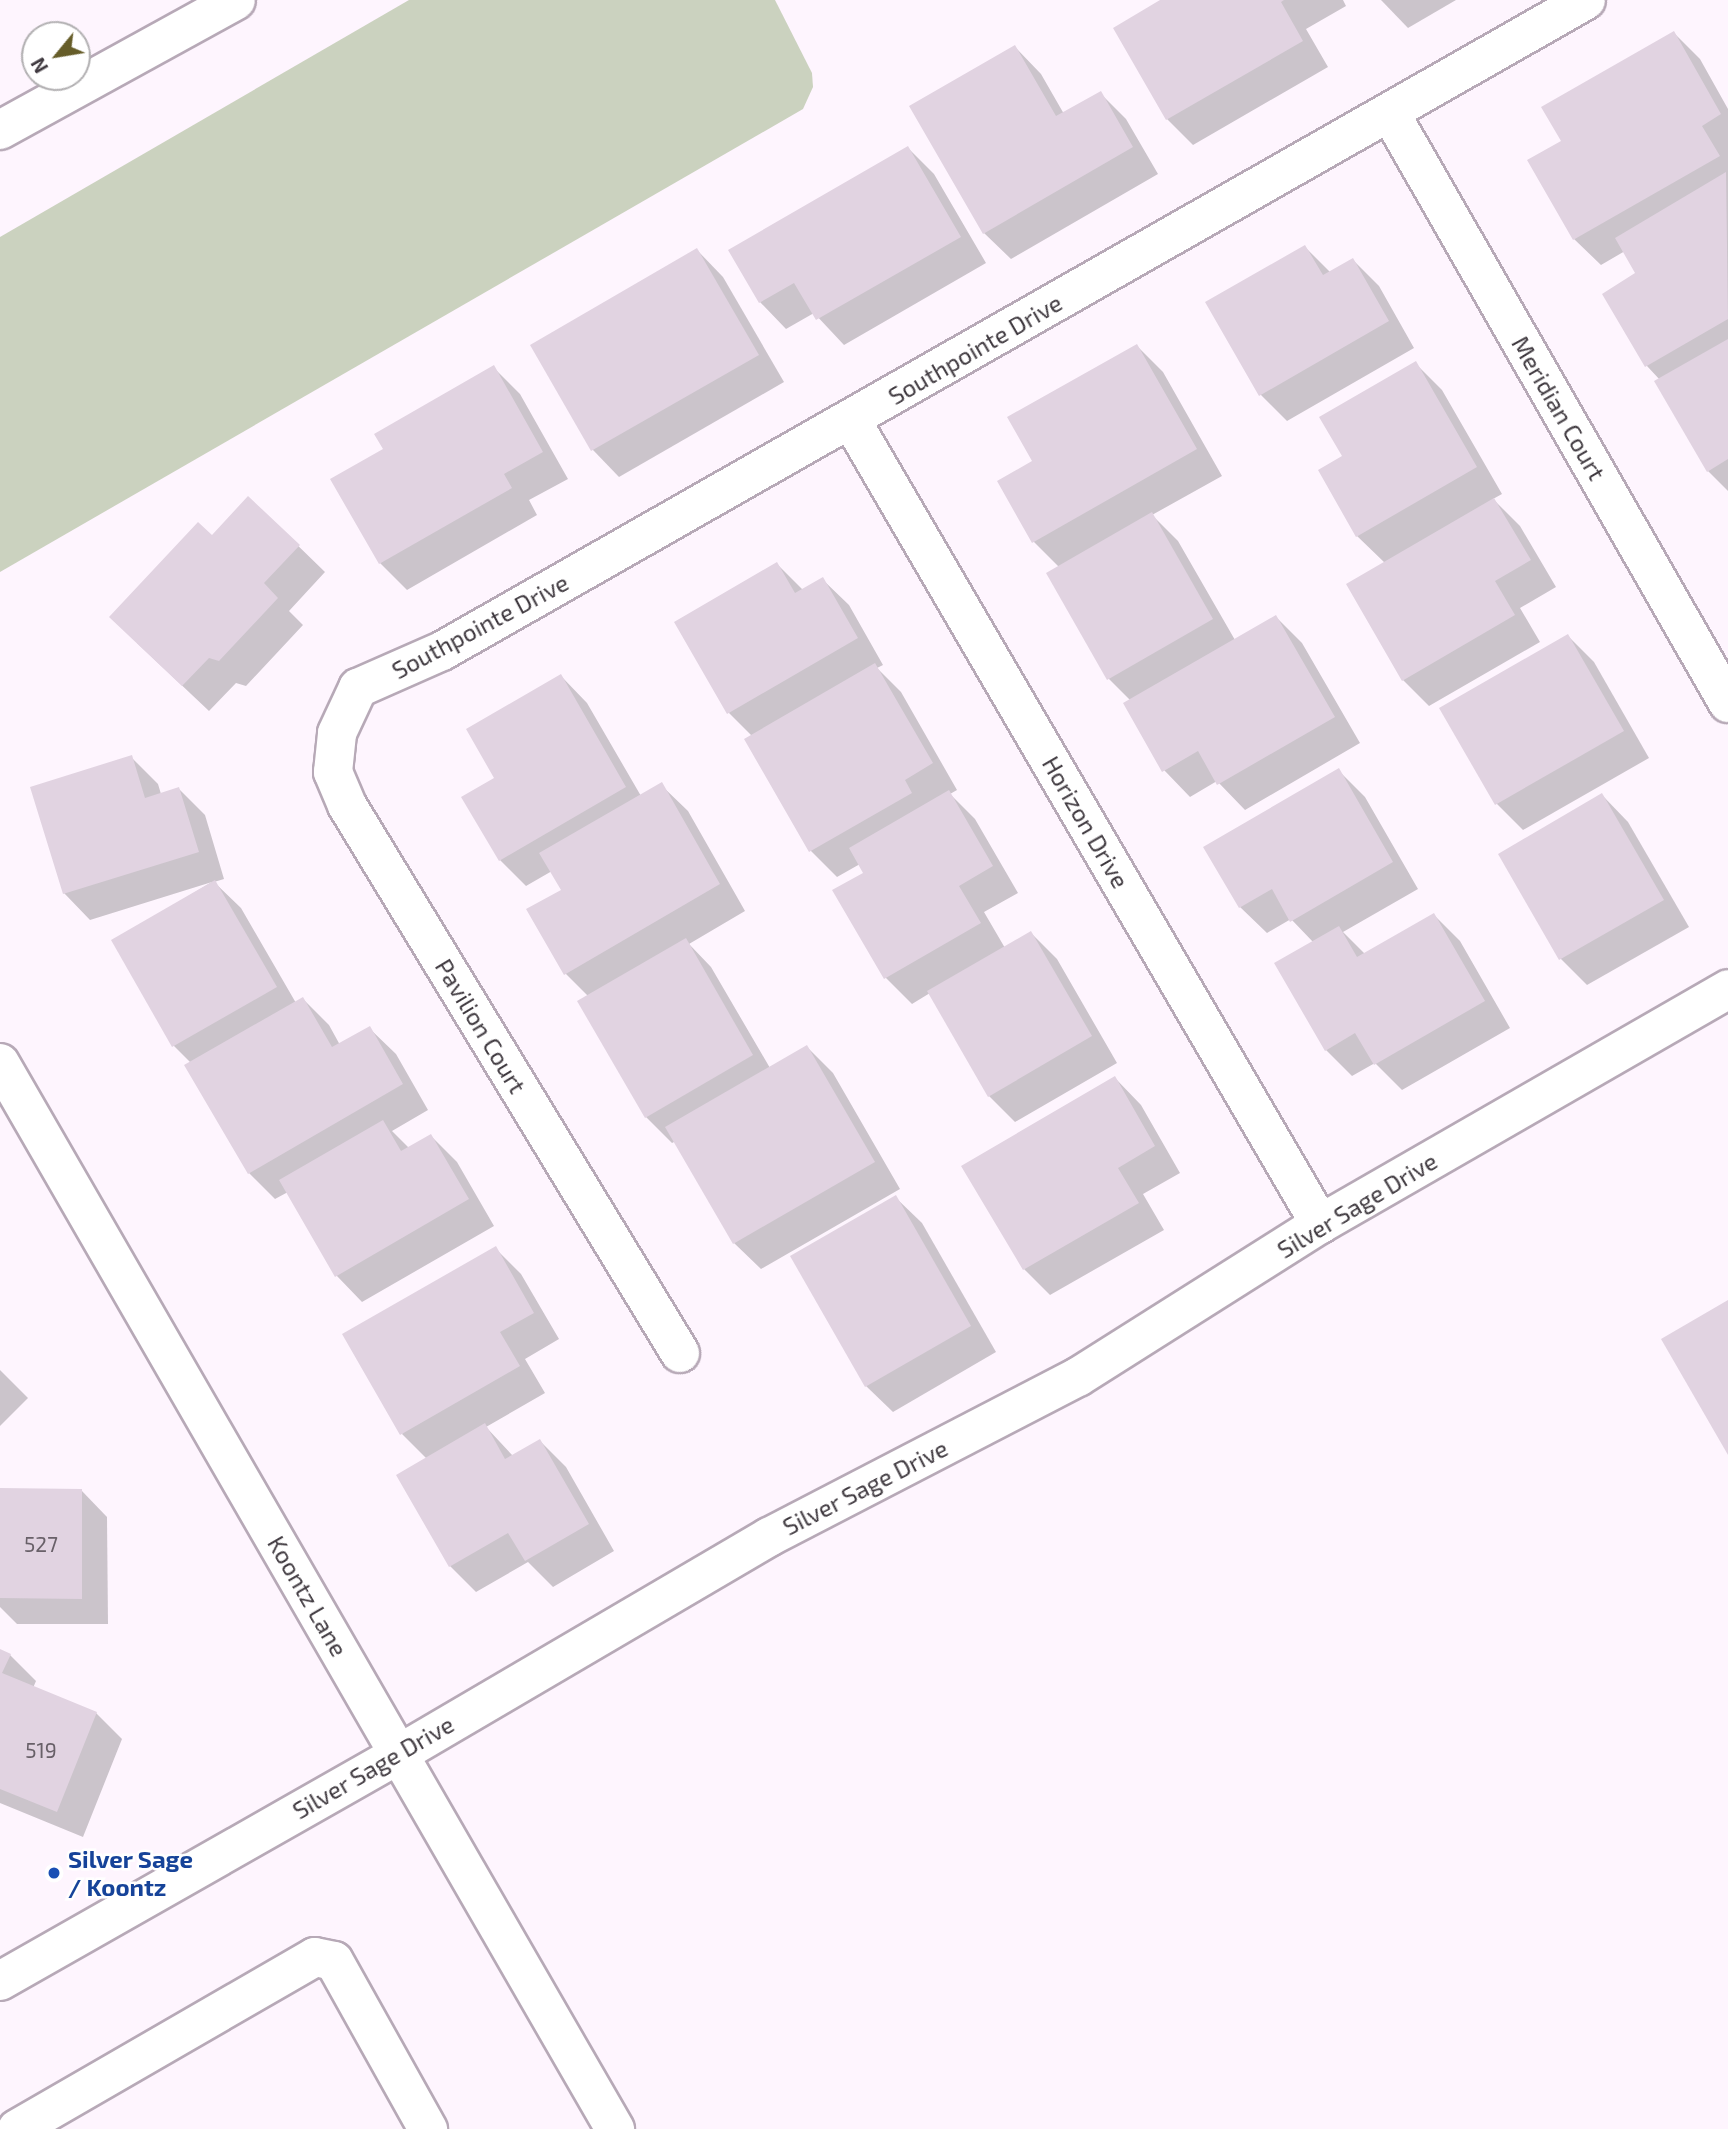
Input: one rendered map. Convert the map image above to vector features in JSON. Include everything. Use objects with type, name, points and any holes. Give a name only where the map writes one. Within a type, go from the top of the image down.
[{"type":"street","points":[[0,130],[236,0]]},
{"type":"street","name":"Southpointe Drive","points":[[358,688],[442,651],[1586,0]]},
{"type":"street","name":"Meridian Court","points":[[1390,113],[1728,703]]},
{"type":"street","name":"Horizon Drive","points":[[851,420],[1321,1224]]},
{"type":"street","name":"Pavilion Court","points":[[358,688],[337,733],[333,772],[347,805],[680,1353]]},
{"type":"street","name":"Silver Sage Drive","points":[[0,1981],[399,1754],[769,1536],[1078,1377],[1321,1224],[1728,989]]},
{"type":"street","name":"Koontz Lane","points":[[0,1063],[615,2129]]},
{"type":"street","points":[[17,2129],[315,1957],[334,1961],[428,2129]]},
{"type":"green space","points":[[409,0],[775,0],[812,73],[813,87],[803,109],[0,572],[0,237]]},
{"type":"building","points":[[1160,0],[1284,0],[1281,2],[1303,41],[1166,120],[1113,28]]},
{"type":"building","points":[[1674,31],[1721,114],[1702,126],[1720,156],[1573,240],[1527,160],[1561,141],[1541,107]]},
{"type":"building","points":[[1015,45],[1056,116],[1101,91],[1133,147],[983,234],[909,106]]},
{"type":"building","points":[[908,146],[961,237],[816,320],[794,283],[759,303],[728,250]]},
{"type":"building","points":[[1726,172],[1728,319],[1645,367],[1602,294],[1635,273],[1615,238]]},
{"type":"building","points":[[1305,245],[1323,275],[1353,258],[1389,321],[1259,396],[1205,302]]},
{"type":"building","points":[[697,248],[759,355],[591,451],[530,345]]},
{"type":"building","points":[[1728,339],[1728,459],[1707,472],[1654,381]]},
{"type":"building","points":[[1137,344],[1197,449],[1032,543],[997,481],[1032,461],[1007,417]]},
{"type":"building","points":[[1416,361],[1477,467],[1356,537],[1318,470],[1342,456],[1319,417]]},
{"type":"building","points":[[494,365],[543,452],[504,474],[512,488],[379,564],[330,479],[383,449],[374,434]]},
{"type":"building","points":[[248,496],[300,545],[264,583],[278,598],[219,661],[209,658],[182,686],[109,617],[198,522],[212,535]]},
{"type":"building","points":[[1494,498],[1531,560],[1495,581],[1515,615],[1402,681],[1346,584]]},
{"type":"building","points":[[1152,512],[1213,619],[1107,680],[1046,573]]},
{"type":"building","points":[[777,562],[795,593],[823,577],[858,638],[727,714],[674,622]]},
{"type":"building","points":[[1276,615],[1335,717],[1217,785],[1198,751],[1162,772],[1123,703]]},
{"type":"building","points":[[1568,634],[1624,731],[1495,805],[1439,708]]},
{"type":"building","points":[[875,663],[933,763],[905,780],[912,793],[809,852],[744,739]]},
{"type":"building","points":[[561,674],[626,787],[499,861],[461,797],[494,778],[466,729]]},
{"type":"building","points":[[132,755],[145,798],[179,787],[199,852],[63,894],[30,787]]},
{"type":"building","points":[[1339,768],[1393,862],[1290,922],[1272,889],[1239,908],[1203,847]]},
{"type":"building","points":[[662,782],[720,884],[564,975],[526,909],[561,890],[539,853]]},
{"type":"building","points":[[949,790],[993,866],[959,886],[981,923],[884,979],[832,890],[863,873],[849,848]]},
{"type":"building","points":[[1602,793],[1664,900],[1559,960],[1498,854]]},
{"type":"building","points":[[215,880],[277,987],[172,1047],[111,940]]},
{"type":"building","points":[[1434,913],[1485,1001],[1374,1065],[1355,1033],[1325,1051],[1274,963],[1339,926],[1357,957]]},
{"type":"building","points":[[1031,931],[1092,1036],[988,1097],[927,991]]},
{"type":"building","points":[[686,938],[753,1055],[645,1118],[577,1001]]},
{"type":"building","points":[[303,997],[332,1047],[370,1026],[403,1084],[248,1174],[184,1065]]},
{"type":"building","points":[[807,1045],[875,1162],[733,1244],[665,1127]]},
{"type":"building","points":[[1115,1076],[1155,1146],[1118,1168],[1139,1203],[1023,1270],[961,1166]]},
{"type":"building","points":[[383,1120],[401,1151],[431,1134],[469,1199],[335,1277],[279,1180]]},
{"type":"building","points":[[896,1195],[971,1326],[865,1387],[790,1256]]},
{"type":"building","points":[[496,1246],[534,1313],[500,1332],[520,1366],[400,1435],[342,1334]]},
{"type":"building","points":[[1728,1300],[1728,1455],[1661,1339]]},
{"type":"building","points":[[485,1423],[505,1459],[540,1439],[589,1524],[525,1561],[508,1533],[449,1567],[396,1475]]},
{"type":"building","points":[[0,1488],[82,1489],[82,1599],[0,1598]]},
{"type":"building","points":[[0,1649],[11,1654],[2,1673],[97,1712],[57,1812],[0,1789]]},
{"type":"place","name":"Silver Sage / Koontz","points":[[54,1873]]}]
